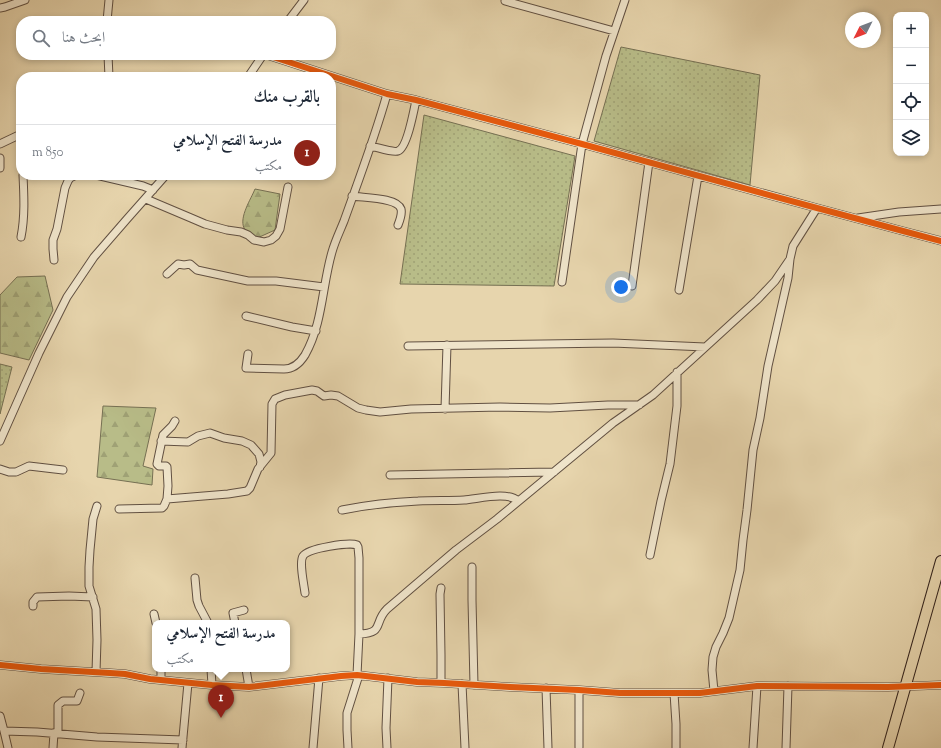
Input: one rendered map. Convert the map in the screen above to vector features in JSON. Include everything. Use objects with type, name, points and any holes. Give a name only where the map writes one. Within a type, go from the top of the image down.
[{"type":"highway","points":[[888,748],[941,561]]},
{"type":"street","points":[[0,8],[25,0]]},
{"type":"street","points":[[107,16],[109,0]]},
{"type":"street","points":[[292,16],[304,0]]},
{"type":"street","points":[[562,282],[582,144],[606,56],[624,0]]},
{"type":"street","points":[[505,1],[614,30]]},
{"type":"street","points":[[108,60],[110,72]]},
{"type":"street","points":[[251,72],[260,60]]},
{"type":"street","points":[[282,60],[319,72]]},
{"type":"street","points":[[336,77],[387,94],[416,100],[941,240]]},
{"type":"street","points":[[248,354],[246,368],[290,369],[294,368],[305,355],[316,331],[332,250],[382,112],[387,94]]},
{"type":"street","points":[[370,146],[397,151],[401,149],[407,137],[416,100]]},
{"type":"street","points":[[0,144],[16,136]]},
{"type":"street","points":[[0,158],[0,168]]},
{"type":"street","points":[[632,286],[649,162]]},
{"type":"street","points":[[679,290],[698,176]]},
{"type":"street","points":[[21,237],[24,217],[23,180]]},
{"type":"street","points":[[54,260],[53,240],[59,222],[65,188],[69,180]]},
{"type":"street","points":[[117,180],[153,190]]},
{"type":"street","points":[[0,441],[39,353],[67,297],[94,258],[162,180]]},
{"type":"street","points":[[146,199],[198,221],[227,230],[241,232],[254,240],[264,242],[271,240],[276,236],[280,229],[288,187]]},
{"type":"street","points":[[352,196],[388,200],[397,203],[401,211],[398,224]]},
{"type":"street","points":[[714,691],[712,670],[713,657],[729,618],[740,570],[753,450],[760,418],[768,366],[788,278],[790,259],[794,246],[817,208]]},
{"type":"street","points":[[855,218],[899,212],[941,209]]},
{"type":"street","points":[[359,634],[375,632],[381,616],[387,608],[456,550],[497,519],[613,424],[653,395],[762,295],[775,281],[790,259]]},
{"type":"street","points":[[167,274],[178,264],[190,264],[195,269],[202,271],[246,280],[276,281],[324,287]]},
{"type":"street","points":[[246,316],[316,331]]},
{"type":"street","points":[[408,346],[613,343],[705,347]]},
{"type":"street","points":[[445,409],[447,345]]},
{"type":"street","points":[[650,555],[670,464],[677,406],[677,372]]},
{"type":"street","points":[[167,499],[247,491],[251,487],[260,467],[270,453],[272,404],[276,399],[284,395],[312,390],[324,396],[338,396],[358,408],[380,412],[411,409],[500,407],[550,408],[639,405]]},
{"type":"street","points":[[119,509],[162,508],[164,506],[167,499],[168,486],[167,467],[159,466],[157,464],[163,433],[172,426],[175,421]]},
{"type":"street","points":[[161,441],[188,442],[198,436],[210,433],[224,438],[242,441],[251,445],[258,454],[261,462],[260,467]]},
{"type":"street","points":[[0,470],[16,472],[29,466],[64,470]]},
{"type":"street","points":[[390,475],[554,472]]},
{"type":"street","points":[[342,510],[411,501],[464,500],[496,496],[513,498],[518,501]]},
{"type":"street","points":[[96,672],[96,609],[89,586],[93,519],[97,506]]},
{"type":"street","points":[[305,593],[302,561],[306,553],[321,548],[351,544],[357,545],[359,558],[358,675],[347,713],[348,748]]},
{"type":"street","points":[[472,567],[474,685]]},
{"type":"street","points":[[195,578],[197,600],[206,620]]},
{"type":"street","points":[[441,588],[441,683]]},
{"type":"street","points":[[33,606],[33,602],[38,597],[93,597]]},
{"type":"street","points":[[234,620],[233,613],[244,610]]},
{"type":"street","points":[[154,614],[155,620]]},
{"type":"street","points":[[1,666],[125,674],[150,679],[188,683],[249,687],[358,675],[417,682],[620,693],[700,693],[758,686],[905,687],[941,685]]},
{"type":"street","points":[[161,680],[162,672]]},
{"type":"street","points":[[211,672],[212,685]]},
{"type":"street","points":[[246,672],[249,687]]},
{"type":"street","points":[[313,748],[320,678]]},
{"type":"street","points":[[387,748],[386,728],[388,678]]},
{"type":"street","points":[[4,731],[56,733],[182,744],[188,683]]},
{"type":"street","points":[[462,684],[465,748]]},
{"type":"street","points":[[753,748],[758,686]]},
{"type":"street","points":[[786,748],[788,686]]},
{"type":"street","points":[[546,688],[548,748]]},
{"type":"street","points":[[578,690],[579,747]]},
{"type":"street","points":[[53,748],[56,733],[58,705],[63,701],[77,701],[80,693]]},
{"type":"street","points":[[674,693],[676,748]]},
{"type":"street","points":[[0,716],[8,748]]},
{"type":"green space","points":[[621,47],[760,75],[750,185],[594,141]]},
{"type":"green space","points":[[424,115],[575,156],[554,286],[400,284]]},
{"type":"green space","points":[[255,189],[280,194],[275,230],[255,239],[244,228],[243,219],[248,203]]},
{"type":"green space","points":[[45,276],[53,310],[29,360],[0,353],[0,295],[17,277]]},
{"type":"green space","points":[[0,364],[12,367],[0,414]]},
{"type":"green space","points":[[103,406],[156,408],[143,466],[153,469],[152,485],[97,477]]},
{"type":"cycle path","points":[[282,60],[319,72]]},
{"type":"cycle path","points":[[336,77],[387,94],[416,100],[582,144],[941,241]]},
{"type":"cycle path","points":[[0,665],[125,674],[150,679],[249,687],[357,675],[417,682],[620,693],[700,693],[757,686],[888,687],[941,685]]},
{"type":"place","name":"مدرسة الفتح الإسلامي","points":[[221,718]]}]
